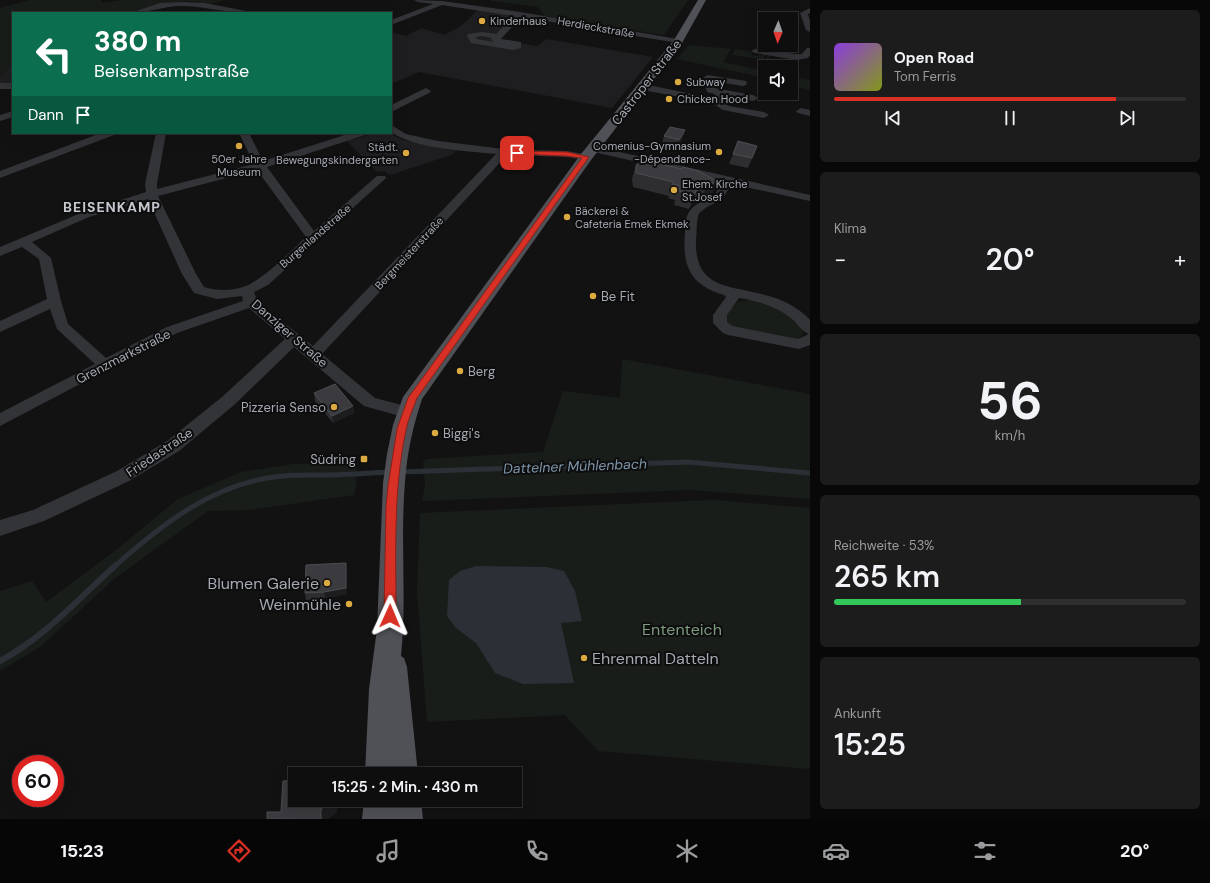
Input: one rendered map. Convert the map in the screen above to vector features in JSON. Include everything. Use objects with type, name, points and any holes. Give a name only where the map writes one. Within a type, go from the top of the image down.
[{"type":"main road","name":"Castroper Straße","points":[[380,767],[383,690],[390,630],[391,507],[396,462],[402,429],[407,412],[413,398],[589,153],[643,87],[678,41],[702,0]]},
{"type":"main road","name":"Castroper Straße","points":[[390,630],[402,767]]},
{"type":"main road","points":[[378,819],[379,807]]},
{"type":"main road","points":[[406,807],[407,819]]},
{"type":"street","name":"Herdieckstraße","points":[[418,0],[520,14],[678,41]]},
{"type":"street","points":[[137,12],[154,7],[186,3],[241,12]]},
{"type":"street","points":[[392,23],[442,3]]},
{"type":"street","points":[[224,12],[230,10]]},
{"type":"street","points":[[810,10],[804,13],[810,30]]},
{"type":"street","points":[[498,37],[482,34],[471,36],[474,41],[513,48],[518,46],[518,44],[495,40],[498,37],[520,14]]},
{"type":"street","points":[[755,51],[796,57],[805,56],[810,50]]},
{"type":"street","points":[[744,83],[707,78],[710,90],[753,98]]},
{"type":"street","points":[[0,86],[12,86]]},
{"type":"street","points":[[643,87],[715,101],[726,108],[764,116]]},
{"type":"street","points":[[392,108],[426,91]]},
{"type":"street","points":[[715,101],[720,92]]},
{"type":"street","points":[[0,118],[12,114]]},
{"type":"street","points":[[392,129],[404,136],[438,144],[504,152],[567,154],[589,153],[728,180],[810,198]]},
{"type":"street","points":[[0,175],[107,134]]},
{"type":"street","points":[[152,194],[151,184],[161,134]]},
{"type":"street","points":[[244,134],[260,166],[313,238]]},
{"type":"street","points":[[0,252],[85,216],[152,194],[260,166],[329,138],[354,134]]},
{"type":"street","name":"Bergmeisterstraße","points":[[314,354],[504,152]]},
{"type":"street","name":"Burgenlandstraße","points":[[249,297],[263,282],[381,178]]},
{"type":"street","points":[[728,180],[719,196],[702,205],[694,212],[692,217],[690,260],[694,269],[712,286],[729,292],[765,299],[793,311],[810,312]]},
{"type":"street","name":"Danziger Straße","points":[[152,194],[189,274],[199,290],[217,295],[249,297],[294,339],[314,354],[370,402],[407,412]]},
{"type":"street","points":[[24,242],[45,258],[54,302],[62,326],[105,365]]},
{"type":"street","points":[[729,292],[733,297],[720,315],[720,323],[728,330],[799,344],[810,339]]},
{"type":"street","name":"Grenzmarkstraße","points":[[0,420],[172,330],[249,297]]},
{"type":"street","points":[[0,327],[54,302]]},
{"type":"street","points":[[793,311],[810,330]]},
{"type":"street","name":"Friedastraße","points":[[0,528],[38,516],[123,476],[173,446],[228,401],[294,339]]},
{"type":"shaded area","points":[[478,10],[514,15],[493,39],[538,46],[546,39],[653,57],[612,108],[419,72],[392,84],[392,32],[406,36],[421,28],[444,35],[461,26]]},
{"type":"shaded area","points":[[12,63],[12,85],[0,85],[0,78]]},
{"type":"shaded area","name":"Städt. Bewegungskindergarten","points":[[373,134],[391,134],[403,140],[456,151],[451,155],[390,175],[384,171],[377,172],[347,141]]},
{"type":"shaded area","points":[[476,566],[546,567],[564,571],[575,591],[582,621],[561,623],[574,683],[523,684],[495,673],[476,643],[456,628],[447,616],[449,580],[460,571]]},
{"type":"green space","points":[[29,0],[101,0],[102,3],[121,0],[226,0],[210,4],[188,1],[154,6],[131,12],[12,12],[12,27],[9,28],[12,30],[12,63],[0,78],[0,8]]},
{"type":"green space","points":[[487,0],[688,0],[664,35],[545,16],[538,7]]},
{"type":"green space","points":[[689,45],[731,49],[723,62],[758,69],[758,76],[677,59]]},
{"type":"green space","points":[[735,49],[751,52],[752,55],[757,56],[767,54],[762,60],[732,55]]},
{"type":"green space","points":[[770,54],[769,59],[777,60],[765,60]]},
{"type":"green space","points":[[798,78],[810,80],[810,90],[798,87]]},
{"type":"green space","points":[[749,300],[763,301],[789,315],[799,325],[803,335],[798,339],[789,339],[738,329],[726,324],[727,312],[738,302]]},
{"type":"green space","points":[[622,359],[810,394],[810,499],[690,490],[422,501],[425,486],[423,462],[426,459],[543,452],[563,391],[620,398]]},
{"type":"green space","points":[[357,463],[356,487],[354,495],[249,510],[208,511],[114,579],[40,647],[0,671],[0,591],[32,581],[46,602],[116,550],[178,499],[241,472],[293,464]]},
{"type":"green space","name":"Ententeich","points":[[714,500],[810,508],[810,769],[598,751],[565,715],[427,722],[417,591],[420,513]]},
{"type":"building","points":[[670,127],[685,130],[679,140],[664,136]]},
{"type":"building","points":[[738,141],[757,146],[752,158],[733,154]]},
{"type":"building","points":[[644,160],[682,169],[683,167],[698,171],[717,181],[706,187],[702,185],[698,188],[694,195],[678,191],[681,186],[672,184],[674,182],[636,173],[636,165]]},
{"type":"building","points":[[335,384],[353,406],[332,416],[314,393]]},
{"type":"building","name":"Blumen Galerie","points":[[346,563],[346,588],[324,592],[305,593],[306,565]]},
{"type":"building","points":[[283,781],[288,781],[288,807],[324,807],[321,809],[321,819],[267,819],[267,812],[281,812]]},
{"type":"waterway","name":"Dattelner Mühlenbach","points":[[401,472],[688,462],[810,473]]},
{"type":"waterway","points":[[115,566],[151,536],[188,509],[229,489],[251,481],[280,476],[341,475],[389,472]]},
{"type":"waterway","points":[[0,661],[32,641],[47,629],[116,565]]},
{"type":"place","name":"Kinderhaus","points":[[482,21]]},
{"type":"place","name":"Subway","points":[[678,82]]},
{"type":"place","name":"Chicken Hood","points":[[669,99]]},
{"type":"place","name":"50er Jahre Museum","points":[[239,146]]},
{"type":"place","name":"Comenius-Gymnasium -Dépendance-","points":[[719,152]]},
{"type":"place","name":"Städt. Bewegungskindergarten","points":[[406,153]]},
{"type":"place","name":"Ehem. Kirche St.Josef","points":[[674,190]]},
{"type":"place","name":"Bäckerei & Cafeteria Emek Ekmek","points":[[567,217]]},
{"type":"place","name":"Be Fit","points":[[593,296]]},
{"type":"place","name":"Berg","points":[[460,371]]},
{"type":"place","name":"Pizzeria Senso","points":[[334,407]]},
{"type":"place","name":"Biggi's","points":[[435,433]]},
{"type":"place","name":"Südring","points":[[364,459]]},
{"type":"place","name":"Blumen Galerie","points":[[327,583]]},
{"type":"place","name":"Weinmühle","points":[[349,604]]},
{"type":"place","name":"Ehrenmal Datteln","points":[[584,658]]},
{"type":"district","name":"BEISENKAMP","points":[[112,207]]},
{"type":"route","points":[[390,616],[391,507],[396,462],[402,429],[407,412],[413,398],[586,157],[567,154],[517,153]]}]
